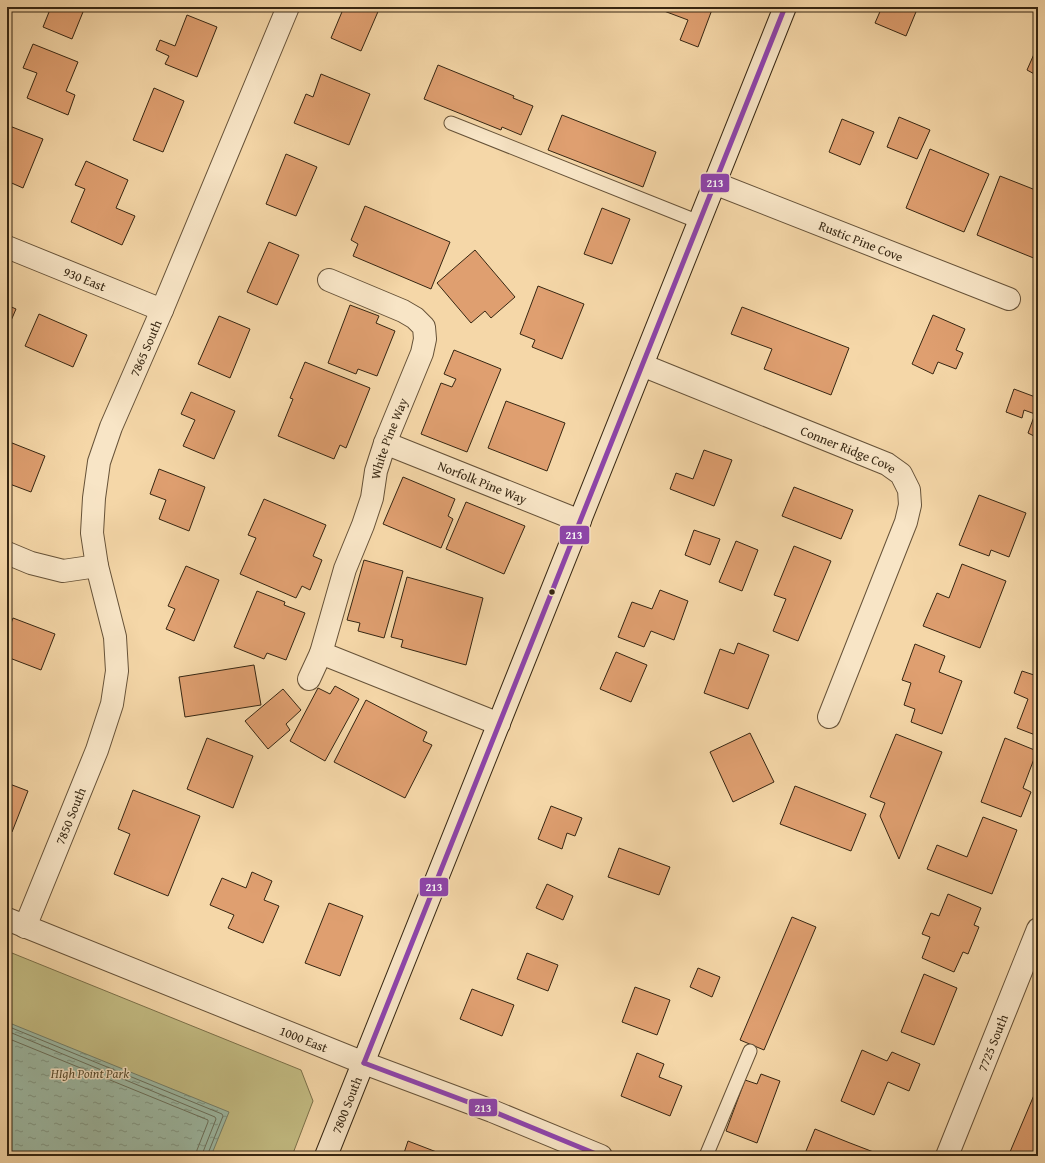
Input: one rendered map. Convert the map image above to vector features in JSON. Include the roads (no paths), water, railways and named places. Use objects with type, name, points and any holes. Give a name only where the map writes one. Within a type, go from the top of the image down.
[{"type":"street","name":"7865 South","points":[[112,704],[117,671],[115,637],[97,566],[92,533],[94,498],[99,462],[111,427],[162,310],[288,7]]},
{"type":"street","name":"7800 South","points":[[326,1156],[785,7]]},
{"type":"street","name":"Rustic Pine Cove","points":[[714,183],[1009,299]]},
{"type":"street","name":"930 East","points":[[7,247],[162,310]]},
{"type":"street","name":"White Pine Way","points":[[309,679],[321,652],[345,569],[372,498],[376,471],[422,353],[425,339],[424,327],[415,318],[404,311],[329,280]]},
{"type":"street","name":"Conner Ridge Cove","points":[[642,365],[887,464],[901,474],[909,490],[910,505],[906,522],[829,717]]},
{"type":"street","name":"Norfolk Pine Way","points":[[386,443],[580,521]]},
{"type":"street","points":[[7,553],[31,563],[63,571],[97,566]]},
{"type":"street","points":[[321,652],[499,724]]},
{"type":"street","name":"7850 South","points":[[16,923],[97,750],[112,704]]},
{"type":"street","name":"1000 East","points":[[16,923],[364,1063],[492,1111],[601,1156]]},
{"type":"street","name":"7725 South","points":[[947,1156],[1038,929]]},
{"type":"lane","points":[[451,123],[699,222]]},
{"type":"lane","points":[[706,1156],[750,1050]]},
{"type":"water","points":[[7,1022],[229,1112],[211,1156],[7,1156]]},
{"type":"park label","name":"HIgh Point Park","points":[[90,1073]]}]
